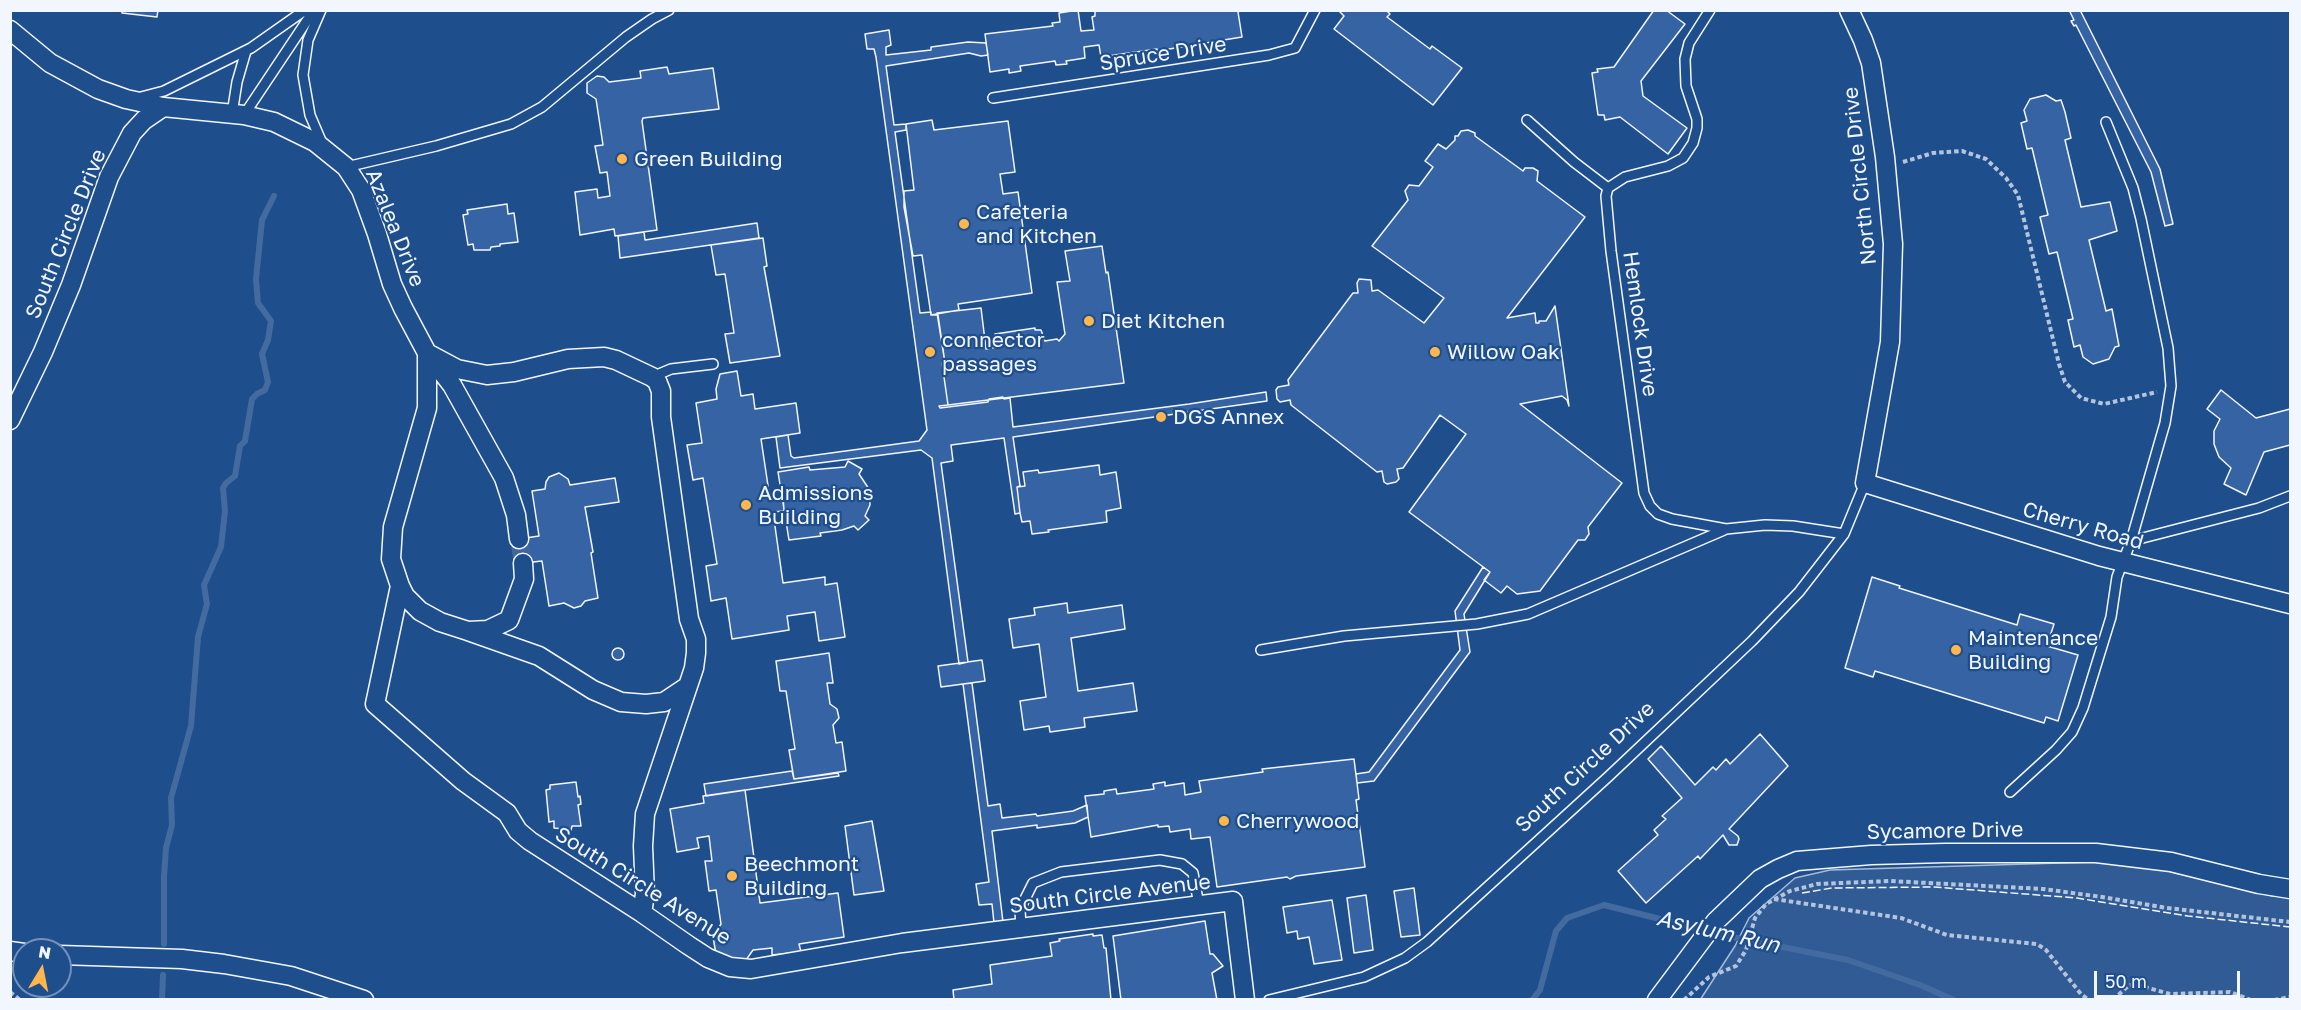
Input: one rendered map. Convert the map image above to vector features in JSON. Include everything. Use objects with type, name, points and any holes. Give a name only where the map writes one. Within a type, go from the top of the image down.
[{"type":"street","name":"North Circle Drive","points":[[1849,11],[1871,63],[1886,165],[1893,244],[1892,325],[1865,483]]},
{"type":"street","name":"Azalea Drive","points":[[10,30],[50,63],[98,89],[126,99],[162,107],[238,115],[274,122],[293,130],[326,150],[346,167],[361,190],[392,284],[427,354],[452,385],[498,465],[511,495],[519,539]]},
{"type":"street","name":"South Circle Drive","points":[[10,420],[43,352],[71,285],[110,177],[132,134],[144,120],[162,107]]},
{"type":"street","points":[[427,354],[457,369],[487,375],[514,372],[574,358],[604,357],[616,360],[652,377],[657,381],[661,391],[661,417],[689,619],[696,639],[694,669],[645,814],[643,846],[645,894],[642,913]]},
{"type":"street","name":"South Circle Avenue","points":[[427,354],[427,408],[418,445],[397,508],[391,537],[391,559],[400,586],[375,704],[463,781],[507,813],[518,831],[530,841],[708,958],[730,968],[751,969],[902,943],[1233,901],[1245,999]]},
{"type":"street","name":"Cherry Road","points":[[1865,483],[2122,562],[2290,604]]},
{"type":"street","points":[[468,631],[488,630],[509,620],[524,579],[523,563]]},
{"type":"street","points":[[400,586],[405,596],[420,611],[440,622],[538,656],[593,690],[621,702],[646,704],[664,702],[688,686]]},
{"type":"street","name":"Sycamore Drive","points":[[1657,999],[1716,921],[1760,879],[1778,868],[1797,861],[1871,855],[2097,853],[2171,862],[2259,884],[2290,889]]},
{"type":"street","points":[[72,955],[224,964],[291,976],[364,999]]},
{"type":"lane","points":[[126,99],[164,92],[246,51],[305,10]]},
{"type":"lane","points":[[238,115],[314,10]]},
{"type":"lane","points":[[321,10],[308,40],[303,75],[310,115],[326,150]]},
{"type":"lane","points":[[346,167],[436,146],[511,124],[542,107],[626,37],[669,10]]},
{"type":"lane","name":"Spruce Drive","points":[[993,98],[1269,55],[1295,48],[1316,10]]},
{"type":"lane","points":[[1527,120],[1574,162],[1608,188],[1624,177],[1668,166],[1683,158],[1693,143],[1697,128],[1697,119],[1686,86],[1685,59],[1689,44],[1710,10]]},
{"type":"lane","points":[[238,115],[237,82],[246,51]]},
{"type":"lane","points":[[2010,792],[2056,750],[2072,732],[2083,708],[2111,617],[2117,577],[2131,542],[2165,423],[2171,386],[2168,348],[2141,219],[2133,188],[2106,122]]},
{"type":"lane","name":"Hemlock Drive","points":[[1608,188],[1605,202],[1611,251],[1644,493],[1650,506],[1658,514],[1672,519],[1726,529],[1765,525],[1793,526],[1844,534]]},
{"type":"lane","points":[[652,377],[671,369],[713,364]]},
{"type":"lane","name":"South Circle Drive","points":[[1269,999],[1364,977],[1405,958],[1427,942],[1609,776],[1752,641],[1799,592],[1844,534],[1865,483]]},
{"type":"lane","points":[[2131,542],[2259,508],[2290,496]]},
{"type":"lane","points":[[1261,650],[1344,636],[1477,624],[1528,614],[1726,529]]},
{"type":"lane","points":[[1021,928],[1020,909],[1033,883],[1061,872],[1160,860],[1182,864],[1193,873],[1198,905]]},
{"type":"path","points":[[1886,165],[1943,152],[1962,151],[1986,159],[2006,178],[2018,195],[2065,382],[2081,398],[2104,404],[2155,393],[2171,386]]},
{"type":"path","points":[[1684,999],[1709,977],[1736,966],[1746,950],[1757,916],[1766,904],[1803,887],[1890,881],[2052,890],[2167,908],[2290,922]]},
{"type":"path","points":[[1774,899],[1894,917],[1947,935],[2037,944],[2046,950],[2081,994],[2089,999]]},
{"type":"path","points":[[2113,999],[2128,986],[2134,984],[2170,994],[2230,992],[2251,999]]},
{"type":"path","points":[[10,993],[20,999]]},
{"type":"path","points":[[2274,999],[2290,997]]},
{"type":"shaded area","points":[[2093,862],[2155,868],[2272,896],[2290,896],[2290,999],[1700,1000],[1735,946],[1749,918],[1795,878],[1830,870]]},
{"type":"building","points":[[122,10],[158,10],[157,17],[122,13]]},
{"type":"building","points":[[1078,10],[1081,31],[1094,30],[1092,17],[1095,16],[1095,10],[1242,10],[1238,12],[1242,37],[1157,51],[1157,49],[1101,57],[1099,45],[1084,47],[1085,58],[1066,61],[1067,64],[1056,65],[1055,61],[1020,66],[1021,71],[1009,73],[1009,69],[990,72],[985,34],[1053,26],[1052,23],[1060,22],[1059,13]]},
{"type":"building","points":[[1338,10],[1386,10],[1390,14],[1387,17],[1430,49],[1432,46],[1462,68],[1433,105],[1334,29],[1344,16]]},
{"type":"building","points":[[1654,10],[1666,10],[1685,24],[1641,81],[1643,96],[1687,128],[1668,154],[1620,117],[1605,120],[1604,115],[1598,115],[1592,73],[1598,72],[1597,69],[1614,67]]},
{"type":"building","points":[[2069,10],[2080,10],[2160,169],[2173,224],[2165,226],[2151,172],[2076,25],[2074,26],[2071,21],[2074,20]]},
{"type":"building","name":"connector passages","points":[[889,30],[891,45],[886,47],[886,55],[931,50],[931,47],[968,42],[986,43],[988,55],[969,53],[886,66],[894,125],[906,124],[906,130],[895,132],[920,313],[931,312],[931,315],[938,315],[948,405],[939,406],[940,408],[988,402],[989,399],[1003,397],[1004,399],[1010,398],[1013,427],[1266,392],[1267,401],[1013,437],[1020,486],[1017,487],[1020,513],[1015,514],[1004,438],[951,445],[953,461],[941,463],[968,662],[959,664],[932,458],[921,450],[780,468],[776,437],[788,435],[791,456],[794,458],[919,441],[927,430],[876,57],[874,49],[867,49],[865,34]]},
{"type":"building","name":"Green Building","points":[[667,67],[669,74],[713,68],[719,109],[643,118],[657,230],[615,236],[614,229],[580,235],[575,192],[597,189],[598,198],[610,196],[607,172],[600,173],[595,146],[603,145],[596,99],[587,93],[587,83],[597,76],[604,77],[609,82],[641,78],[640,71]]},
{"type":"building","points":[[2046,95],[2056,101],[2061,100],[2065,112],[2071,138],[2065,140],[2081,207],[2110,202],[2117,231],[2089,240],[2106,311],[2112,309],[2119,346],[2115,347],[2109,359],[2093,364],[2083,357],[2080,345],[2074,347],[2068,320],[2073,319],[2057,252],[2049,254],[2040,217],[2048,215],[2032,148],[2027,149],[2021,123],[2027,121],[2024,110],[2030,99]]},
{"type":"building","name":"Cafeteria and Kitchen","points":[[932,120],[934,130],[1008,121],[1015,172],[1000,174],[1003,194],[1018,192],[1032,293],[958,304],[959,310],[931,315],[922,255],[913,256],[904,207],[904,191],[914,190],[906,124]]},
{"type":"building","name":"Willow Oak","points":[[1468,130],[1523,171],[1525,168],[1533,168],[1538,171],[1537,181],[1585,217],[1507,318],[1535,313],[1536,323],[1539,323],[1539,321],[1546,321],[1555,306],[1569,406],[1567,400],[1562,396],[1520,404],[1622,483],[1588,527],[1589,534],[1585,540],[1578,540],[1540,591],[1517,594],[1507,586],[1501,593],[1484,580],[1490,572],[1409,512],[1466,434],[1440,415],[1403,468],[1397,469],[1399,479],[1387,484],[1384,482],[1382,471],[1377,472],[1291,405],[1290,400],[1280,402],[1277,399],[1278,387],[1289,385],[1288,380],[1353,293],[1358,293],[1359,279],[1371,280],[1372,291],[1378,290],[1424,323],[1444,298],[1372,246],[1408,200],[1405,191],[1409,185],[1419,186],[1433,167],[1425,161],[1438,144],[1446,149],[1455,140],[1455,136],[1458,136],[1461,131]]},
{"type":"building","points":[[507,204],[508,214],[514,213],[518,242],[500,244],[500,246],[491,247],[490,250],[474,250],[473,244],[468,245],[463,215],[468,214],[467,210]]},
{"type":"building","points":[[757,223],[759,238],[620,258],[618,236],[644,232],[645,240]]},
{"type":"building","points":[[763,238],[767,266],[764,267],[780,356],[730,363],[725,334],[734,333],[725,274],[716,275],[711,245]]},
{"type":"building","name":"Diet Kitchen","points":[[1102,246],[1106,273],[1108,272],[1124,383],[948,405],[942,363],[945,363],[937,313],[981,308],[986,349],[997,347],[995,334],[1035,328],[1035,330],[1041,330],[1045,341],[1057,339],[1059,341],[1065,334],[1057,282],[1070,281],[1065,251]]},
{"type":"building","name":"Admissions Building","points":[[737,371],[741,396],[753,394],[755,409],[796,403],[800,433],[761,439],[770,499],[783,497],[784,511],[773,512],[783,583],[825,577],[825,585],[837,583],[845,637],[819,641],[815,612],[787,616],[789,630],[732,639],[726,598],[711,601],[706,566],[717,564],[703,478],[693,480],[687,445],[702,443],[696,403],[717,399],[716,389],[720,374]]},
{"type":"building","points":[[2221,390],[2256,418],[2290,409],[2290,445],[2264,452],[2246,495],[2224,484],[2231,468],[2219,457],[2214,444],[2214,431],[2220,419],[2207,409]]},
{"type":"building","points":[[848,461],[862,469],[859,474],[869,489],[870,505],[865,516],[869,520],[858,530],[854,526],[820,533],[821,536],[789,540],[778,472],[809,467],[810,470],[845,467]]},
{"type":"building","points":[[1099,465],[1100,475],[1116,472],[1121,508],[1106,511],[1107,522],[1032,534],[1030,521],[1022,522],[1020,513],[1017,487],[1025,486],[1023,472],[1038,470],[1039,473]]},
{"type":"building","points":[[559,473],[568,479],[570,485],[615,478],[619,502],[585,507],[598,598],[585,601],[581,606],[574,608],[564,603],[549,606],[542,561],[515,564],[512,540],[539,536],[532,491],[545,489],[549,477]]},
{"type":"building","points":[[1483,567],[1490,572],[1464,614],[1470,652],[1374,781],[1357,783],[1356,774],[1369,772],[1460,650],[1455,611]]},
{"type":"building","name":"Maintenance Building","points":[[1872,577],[1900,586],[1899,588],[2017,625],[2020,614],[2054,624],[2047,646],[2078,655],[2058,721],[2046,717],[2044,723],[1875,671],[1873,677],[1845,668]]},
{"type":"building","points":[[1067,603],[1068,613],[1122,605],[1125,629],[1071,638],[1078,691],[1133,683],[1137,711],[1084,718],[1085,727],[1050,732],[1049,726],[1024,730],[1020,701],[1046,697],[1039,644],[1013,648],[1009,619],[1035,615],[1034,608]]},
{"type":"building","points":[[620,648],[624,654],[620,660],[616,660],[612,652]]},
{"type":"building","points":[[829,653],[833,683],[827,683],[830,704],[837,709],[839,718],[833,725],[836,743],[842,742],[846,771],[794,779],[789,750],[795,749],[786,691],[780,691],[776,661]]},
{"type":"building","points":[[982,660],[985,681],[941,687],[938,666]]},
{"type":"building","points":[[972,683],[988,806],[1000,804],[1002,818],[1073,811],[1087,805],[1088,817],[1075,823],[992,831],[1003,922],[994,923],[992,904],[979,905],[976,884],[989,882],[963,684]]},
{"type":"building","points":[[1760,734],[1788,766],[1729,829],[1738,836],[1737,845],[1729,845],[1723,835],[1700,859],[1698,856],[1646,903],[1618,871],[1658,835],[1654,830],[1666,819],[1662,816],[1682,798],[1648,759],[1661,746],[1695,785],[1713,767],[1716,770],[1726,759],[1730,764]]},
{"type":"building","name":"Cherrywood","points":[[1354,759],[1359,799],[1356,800],[1365,867],[1296,876],[1290,879],[1287,877],[1217,887],[1210,837],[1191,839],[1190,829],[1170,832],[1169,826],[1158,827],[1158,825],[1091,837],[1085,796],[1104,794],[1104,791],[1116,789],[1117,794],[1154,789],[1153,784],[1165,782],[1165,786],[1184,783],[1185,795],[1201,792],[1199,781],[1263,772],[1262,769]]},
{"type":"building","points":[[792,771],[794,779],[838,773],[839,776],[706,796],[704,784]]},
{"type":"building","points":[[576,782],[581,804],[578,805],[581,826],[572,826],[571,830],[554,828],[554,821],[549,822],[546,790],[550,789],[550,785]]},
{"type":"building","name":"Beechmont Building","points":[[745,790],[760,903],[838,893],[844,937],[799,944],[801,952],[772,955],[772,948],[753,950],[746,960],[720,959],[716,954],[713,937],[721,924],[716,890],[709,891],[705,861],[712,861],[709,836],[697,838],[699,848],[677,852],[670,809],[704,803],[703,796]]},
{"type":"building","points":[[872,821],[884,891],[854,895],[845,826]]},
{"type":"building","points":[[1414,888],[1420,935],[1401,937],[1394,891]]},
{"type":"building","points":[[1366,895],[1373,950],[1354,953],[1347,898]]},
{"type":"building","points":[[1332,900],[1342,960],[1314,964],[1309,937],[1298,939],[1297,931],[1287,933],[1283,907]]},
{"type":"building","points":[[1205,921],[1210,954],[1213,954],[1223,966],[1212,973],[1217,1000],[1121,1000],[1113,936]]},
{"type":"building","points":[[1093,934],[1093,936],[1102,935],[1104,948],[1106,948],[1111,1000],[954,1000],[953,990],[992,984],[990,965],[1052,956],[1050,943],[1060,941],[1059,939]]},
{"type":"waterway","points":[[164,944],[164,876],[166,848],[172,825],[171,798],[191,726],[198,637],[207,604],[204,585],[221,547],[225,511],[223,488],[235,476],[240,446],[245,441],[252,399],[265,390],[268,382],[262,354],[268,340],[271,321],[258,303],[256,279],[262,220],[274,196]]},
{"type":"waterway","name":"Asylum Run","points":[[1532,1000],[1540,990],[1556,931],[1567,918],[1604,905],[1732,937],[1848,960],[1920,985],[1954,1000]]},
{"type":"waterway","points":[[162,1000],[163,975]]},
{"type":"tunnel","points":[[519,539],[523,563]]},
{"type":"fence","points":[[1802,893],[1832,888],[1934,887],[2077,898],[2188,916],[2290,927]]},
{"type":"place","name":"Green Building","points":[[622,159]]},
{"type":"place","name":"Cafeteria and Kitchen","points":[[964,224]]},
{"type":"place","name":"Diet Kitchen","points":[[1089,321]]},
{"type":"place","name":"connector passages","points":[[930,352]]},
{"type":"place","name":"Willow Oak","points":[[1435,352]]},
{"type":"place","name":"DGS Annex","points":[[1161,417]]},
{"type":"place","name":"Admissions Building","points":[[746,505]]},
{"type":"place","name":"Maintenance Building","points":[[1956,650]]},
{"type":"place","name":"Cherrywood","points":[[1224,821]]},
{"type":"place","name":"Beechmont Building","points":[[732,876]]}]
